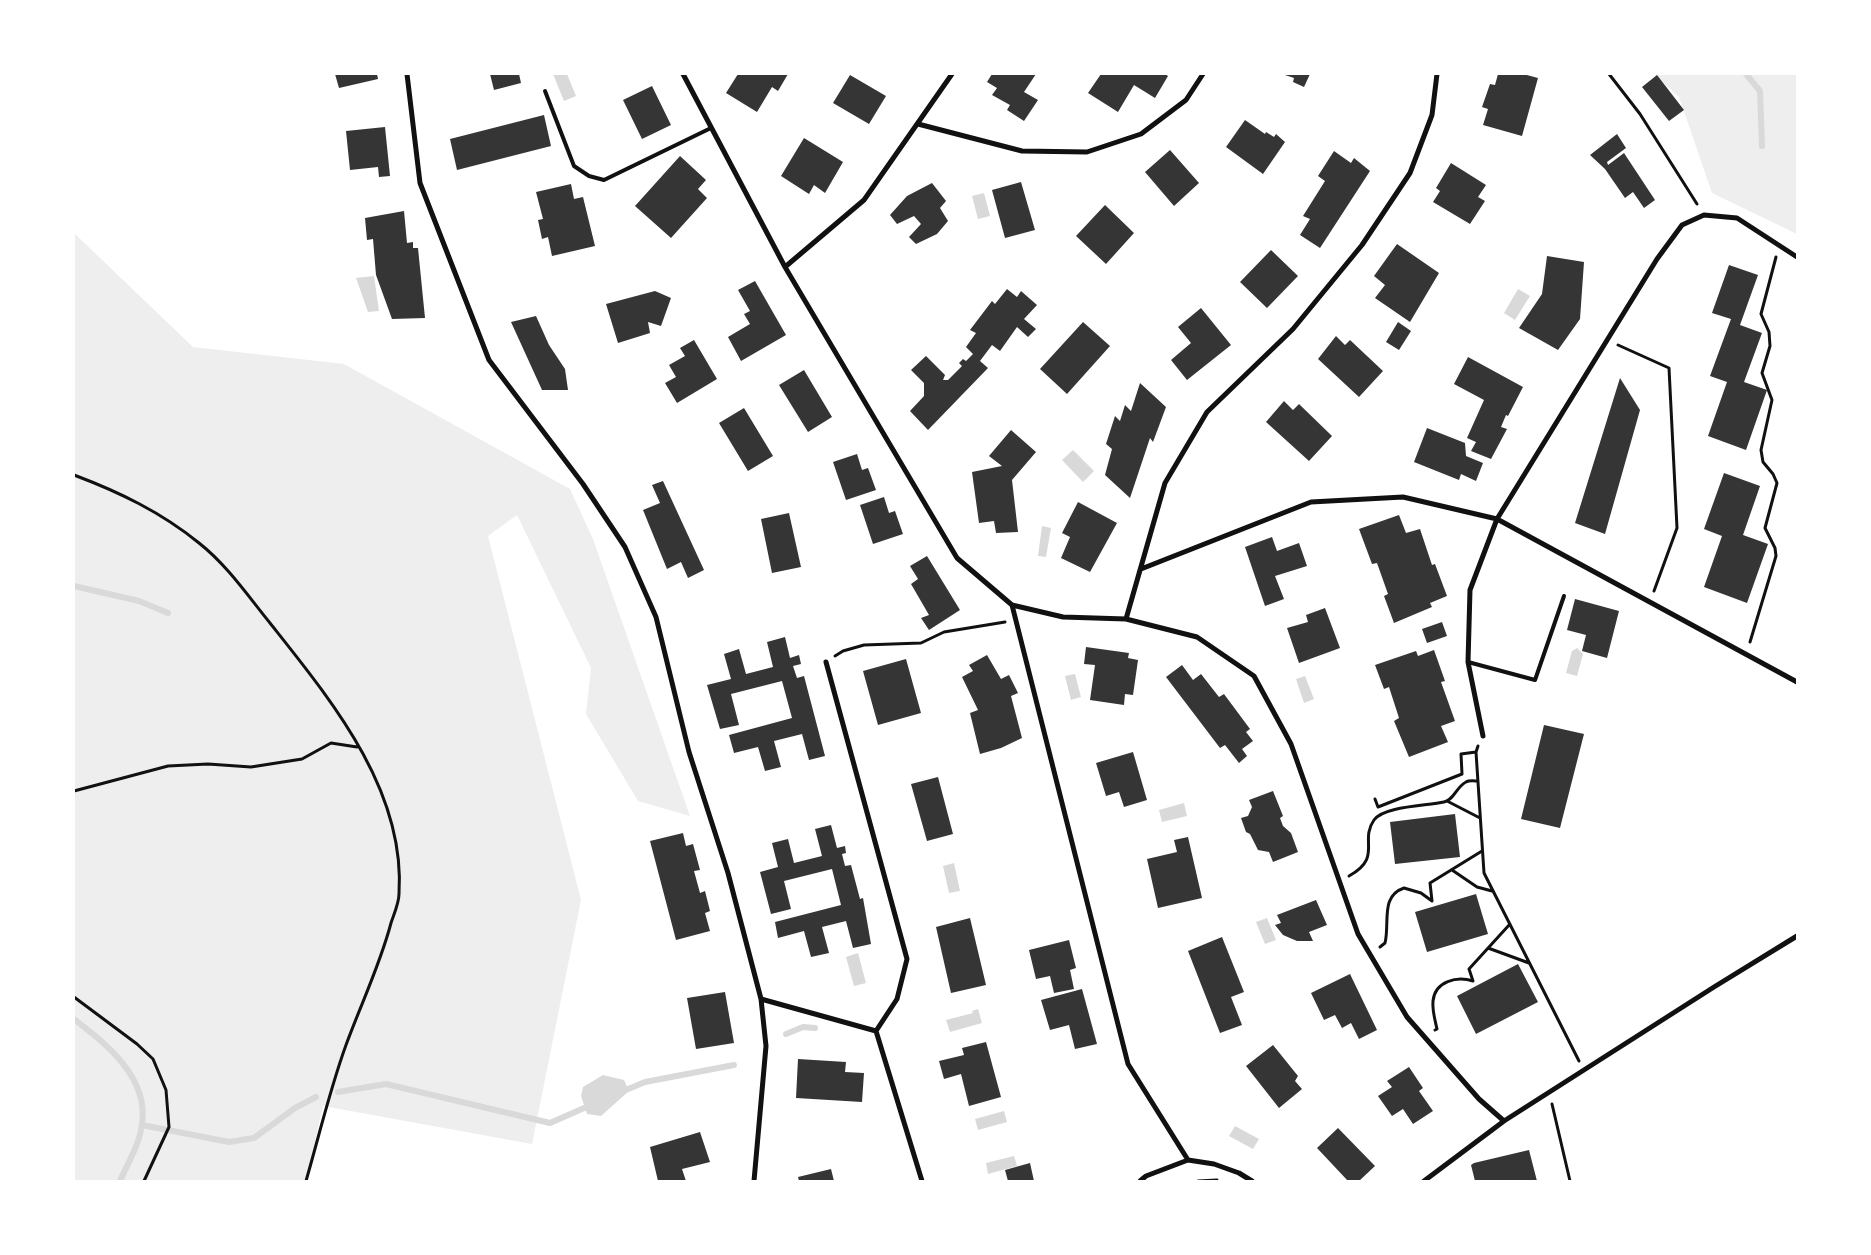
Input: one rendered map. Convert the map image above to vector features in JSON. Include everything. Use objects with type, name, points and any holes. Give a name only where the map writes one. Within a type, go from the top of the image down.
[{"type":"street","points":[[407,74],[420,183],[489,360],[583,484],[624,547],[656,617],[689,752],[728,873],[761,999],[766,1046],[754,1181]]},
{"type":"street","points":[[682,74],[785,267],[957,558],[1012,605],[1063,617],[1126,619],[1197,637],[1254,676],[1291,744],[1358,934],[1407,1017],[1479,1099],[1504,1121]]},
{"type":"street","points":[[785,267],[864,200],[952,74]]},
{"type":"street","points":[[918,124],[1022,151],[1087,152],[1141,134],[1186,100],[1203,74]]},
{"type":"street","points":[[1126,619],[1165,483],[1207,412],[1293,329],[1362,244],[1410,173],[1432,115],[1437,74]]},
{"type":"street","points":[[1483,736],[1468,662],[1470,590],[1497,518],[1657,259],[1682,225],[1704,215],[1737,218],[1797,257]]},
{"type":"street","points":[[1141,569],[1311,502],[1403,497],[1497,518],[1649,603],[1797,682]]},
{"type":"street","points":[[1012,605],[1128,1064],[1188,1160]]},
{"type":"street","points":[[826,662],[906,960],[897,999],[876,1030]]},
{"type":"street","points":[[1424,1181],[1504,1121],[1797,936]]},
{"type":"street","points":[[761,999],[876,1030]]},
{"type":"street","points":[[876,1030],[922,1181]]},
{"type":"street","points":[[1140,1181],[1146,1176],[1188,1160],[1214,1164],[1239,1173],[1252,1181]]},
{"type":"lane","points":[[545,91],[574,166],[589,176],[604,180],[711,128]]},
{"type":"lane","points":[[1468,662],[1535,680],[1564,596]]},
{"type":"path","points":[[1609,74],[1640,114],[1704,215]]},
{"type":"path","points":[[1746,655],[1776,556],[1775,548],[1765,528],[1777,484],[1773,474],[1763,462],[1761,450],[1772,400],[1762,373],[1770,346],[1769,332],[1761,314],[1769,277],[1780,245]]},
{"type":"path","points":[[1607,340],[1669,368],[1677,528],[1649,603]]},
{"type":"path","points":[[74,475],[114,490],[166,520],[199,543],[223,565],[347,726],[385,801],[398,850],[399,895],[387,940],[345,1047],[306,1181]]},
{"type":"path","points":[[826,662],[843,651],[864,644],[921,643],[944,632],[1016,620]]},
{"type":"path","points":[[1483,736],[1476,752],[1484,873],[1584,1070]]},
{"type":"path","points":[[74,791],[168,766],[208,764],[252,767],[302,759],[331,743],[358,747]]},
{"type":"path","points":[[1375,799],[1378,807],[1462,774],[1461,754],[1476,752]]},
{"type":"path","points":[[1340,881],[1360,870],[1365,864],[1369,856],[1370,828],[1377,816],[1392,810],[1447,801],[1466,782],[1478,780]]},
{"type":"path","points":[[1447,801],[1480,818]]},
{"type":"path","points":[[1370,954],[1385,943],[1388,930],[1387,902],[1391,895],[1404,888],[1421,892],[1432,901],[1428,885],[1482,851]]},
{"type":"path","points":[[1452,870],[1477,887],[1492,890]]},
{"type":"path","points":[[1426,1039],[1437,1029],[1433,1002],[1435,993],[1440,986],[1463,978],[1473,981],[1469,969],[1510,924]]},
{"type":"path","points":[[1488,948],[1529,963]]},
{"type":"path","points":[[74,997],[137,1044],[153,1059],[166,1090],[169,1127],[144,1181]]},
{"type":"path","points":[[1550,1092],[1570,1181]]},
{"type":"path","points":[[1198,1181],[1216,1179],[1222,1181]]},
{"type":"shaded area","points":[[553,74],[567,74],[576,96],[564,101]]},
{"type":"shaded area","points":[[1653,74],[1797,74],[1797,234],[1712,193],[1679,97]]},
{"type":"shaded area","points":[[984,193],[990,216],[978,219],[972,196]]},
{"type":"shaded area","points":[[74,233],[193,347],[344,364],[570,489],[593,539],[690,816],[638,801],[586,714],[591,668],[517,515],[488,536],[581,900],[532,1144],[323,1106],[306,1181],[74,1181]]},
{"type":"shaded area","points":[[374,276],[379,311],[368,312],[356,278]]},
{"type":"shaded area","points":[[1518,289],[1530,296],[1515,320],[1504,313]]},
{"type":"shaded area","points":[[1073,450],[1094,471],[1083,482],[1062,460]]},
{"type":"shaded area","points":[[1042,526],[1051,528],[1046,557],[1038,556]]},
{"type":"shaded area","points":[[1577,648],[1583,654],[1577,676],[1566,673],[1572,651]]},
{"type":"shaded area","points":[[1075,674],[1081,697],[1071,700],[1065,676]]},
{"type":"shaded area","points":[[1305,676],[1314,699],[1304,703],[1296,679]]},
{"type":"shaded area","points":[[1184,803],[1187,816],[1162,822],[1159,810]]},
{"type":"shaded area","points":[[954,863],[960,891],[949,893],[943,866]]},
{"type":"shaded area","points":[[1267,918],[1276,940],[1265,944],[1256,922]]},
{"type":"shaded area","points":[[858,953],[866,983],[854,986],[846,957]]},
{"type":"shaded area","points":[[978,1009],[982,1023],[950,1032],[946,1020],[973,1013],[972,1011]]},
{"type":"shaded area","points":[[603,1075],[624,1080],[629,1091],[601,1116],[587,1114],[581,1096],[583,1087]]},
{"type":"shaded area","points":[[1004,1111],[1007,1122],[978,1130],[975,1119]]},
{"type":"shaded area","points":[[1235,1126],[1259,1139],[1253,1149],[1229,1136]]},
{"type":"shaded area","points":[[1014,1156],[1017,1166],[988,1174],[986,1163]]},
{"type":"building","points":[[335,74],[377,74],[378,79],[339,88]]},
{"type":"building","points":[[490,74],[519,74],[521,83],[494,90]]},
{"type":"building","points":[[738,74],[788,74],[778,91],[772,87],[757,112],[726,93]]},
{"type":"building","points":[[992,74],[1036,74],[1024,92],[1038,100],[1024,121],[1007,110],[1010,105],[992,95],[997,88],[987,82]]},
{"type":"building","points":[[1101,74],[1165,74],[1168,76],[1155,98],[1134,85],[1118,112],[1088,93]]},
{"type":"building","points":[[1282,74],[1310,74],[1304,87],[1293,82],[1294,78]]},
{"type":"building","points":[[1498,74],[1523,74],[1538,78],[1522,136],[1483,125],[1488,109],[1482,107],[1490,84],[1495,85]]},
{"type":"building","points":[[850,75],[886,96],[869,124],[833,103]]},
{"type":"building","points":[[1657,75],[1684,110],[1669,121],[1642,87]]},
{"type":"building","points":[[652,86],[671,125],[642,139],[623,100]]},
{"type":"building","points":[[544,115],[551,146],[457,170],[450,139]]},
{"type":"building","points":[[1245,120],[1265,134],[1266,132],[1274,137],[1276,134],[1285,142],[1263,174],[1226,147]]},
{"type":"building","points":[[385,127],[390,176],[379,177],[378,167],[350,170],[346,131]]},
{"type":"building","points":[[1617,134],[1626,148],[1607,162],[1608,165],[1624,153],[1655,200],[1644,208],[1633,192],[1625,198],[1605,169],[1590,155]]},
{"type":"building","points":[[804,138],[843,162],[825,193],[814,185],[809,194],[781,176]]},
{"type":"building","points":[[1170,150],[1199,183],[1174,206],[1145,172]]},
{"type":"building","points":[[1334,151],[1351,163],[1354,158],[1370,171],[1320,248],[1300,235],[1310,219],[1303,216],[1325,181],[1318,176]]},
{"type":"building","points":[[680,156],[706,180],[698,189],[707,198],[671,238],[635,206]]},
{"type":"building","points":[[1451,163],[1486,185],[1478,197],[1485,201],[1470,224],[1433,202],[1440,191],[1436,188]]},
{"type":"building","points":[[1021,182],[1035,230],[1005,238],[992,190]]},
{"type":"building","points":[[932,183],[946,201],[940,208],[948,221],[937,234],[916,244],[909,237],[921,224],[914,216],[897,224],[890,215],[907,196]]},
{"type":"building","points":[[571,184],[574,199],[583,197],[595,246],[552,256],[548,237],[542,239],[538,220],[543,219],[536,192]]},
{"type":"building","points":[[1105,205],[1134,233],[1106,264],[1076,236]]},
{"type":"building","points":[[404,211],[407,243],[413,242],[413,248],[418,248],[425,318],[392,319],[376,275],[373,239],[367,240],[365,218]]},
{"type":"building","points":[[1397,244],[1439,273],[1410,322],[1375,298],[1385,285],[1374,276]]},
{"type":"building","points":[[1271,250],[1298,276],[1267,308],[1240,282]]},
{"type":"building","points":[[1547,256],[1584,262],[1580,319],[1558,350],[1519,328],[1542,294]]},
{"type":"building","points":[[1729,265],[1758,275],[1740,325],[1762,333],[1744,382],[1767,390],[1746,450],[1708,436],[1727,382],[1710,376],[1731,319],[1712,313]]},
{"type":"building","points":[[755,281],[786,335],[741,361],[728,337],[750,324],[744,314],[750,311],[738,290]]},
{"type":"building","points":[[1007,289],[1017,297],[1021,291],[1037,305],[1024,319],[1036,329],[1028,337],[1017,327],[1000,351],[992,345],[980,361],[988,368],[928,430],[910,411],[924,396],[924,383],[911,370],[926,356],[945,375],[943,380],[948,380],[962,366],[959,363],[963,359],[966,361],[973,354],[966,347],[976,333],[970,330],[992,301],[995,304]]},
{"type":"building","points":[[655,291],[671,298],[661,326],[648,322],[650,333],[618,343],[606,304]]},
{"type":"building","points":[[1201,308],[1231,345],[1187,380],[1171,360],[1191,343],[1178,327]]},
{"type":"building","points":[[536,316],[549,345],[565,369],[568,390],[542,390],[511,322]]},
{"type":"building","points":[[1083,322],[1110,346],[1067,394],[1040,369]]},
{"type":"building","points":[[1398,322],[1411,331],[1399,350],[1386,342]]},
{"type":"building","points":[[1336,336],[1345,345],[1350,340],[1383,371],[1359,397],[1318,359]]},
{"type":"building","points":[[694,340],[717,379],[677,403],[665,383],[676,377],[669,365],[685,356],[680,348]]},
{"type":"building","points":[[1468,357],[1523,387],[1508,416],[1506,415],[1501,427],[1507,429],[1491,459],[1471,451],[1476,442],[1467,438],[1484,400],[1454,384]]},
{"type":"building","points":[[804,370],[832,417],[808,432],[779,385]]},
{"type":"building","points":[[1620,378],[1640,410],[1605,534],[1575,523]]},
{"type":"building","points":[[1140,383],[1166,407],[1153,442],[1150,438],[1130,498],[1105,475],[1112,449],[1106,444],[1115,416],[1120,421],[1125,405],[1131,411]]},
{"type":"building","points":[[1284,401],[1293,410],[1299,404],[1332,436],[1309,461],[1266,422]]},
{"type":"building","points":[[744,408],[773,456],[748,471],[719,423]]},
{"type":"building","points":[[1427,428],[1465,443],[1466,456],[1483,463],[1476,481],[1461,474],[1459,480],[1414,462]]},
{"type":"building","points":[[1011,430],[1036,452],[1012,480],[1018,532],[996,533],[994,521],[979,523],[972,472],[1002,466],[989,456]]},
{"type":"building","points":[[857,454],[862,470],[868,468],[876,490],[846,500],[833,462]]},
{"type":"building","points":[[1724,473],[1760,486],[1743,535],[1768,544],[1747,603],[1704,587],[1722,536],[1704,529]]},
{"type":"building","points":[[663,481],[704,570],[688,578],[681,562],[667,569],[643,510],[660,503],[652,485]]},
{"type":"building","points":[[884,497],[889,513],[895,511],[903,534],[873,544],[860,505]]},
{"type":"building","points":[[1078,502],[1117,523],[1090,572],[1061,558],[1070,537],[1062,533]]},
{"type":"building","points":[[789,513],[801,567],[772,573],[761,519]]},
{"type":"building","points":[[1399,515],[1406,533],[1420,529],[1432,565],[1435,564],[1447,596],[1430,603],[1432,607],[1394,623],[1384,596],[1388,594],[1377,563],[1372,564],[1359,529]]},
{"type":"building","points":[[1272,537],[1277,551],[1299,543],[1307,566],[1275,576],[1284,599],[1265,606],[1245,547]]},
{"type":"building","points":[[927,556],[960,610],[929,630],[921,618],[929,615],[911,584],[918,579],[910,566]]},
{"type":"building","points":[[1575,599],[1619,611],[1607,658],[1582,651],[1586,635],[1567,630]]},
{"type":"building","points":[[1325,608],[1340,648],[1299,663],[1287,628],[1308,622],[1306,615]]},
{"type":"building","points":[[1442,622],[1447,636],[1427,643],[1422,629]]},
{"type":"building","points":[[785,637],[790,658],[799,655],[801,664],[793,666],[797,678],[804,676],[825,756],[809,760],[802,734],[774,741],[781,767],[765,771],[758,747],[734,753],[729,735],[792,718],[782,681],[731,694],[739,725],[720,729],[707,685],[731,679],[724,654],[739,649],[746,674],[773,667],[767,642]]},
{"type":"building","points":[[1086,647],[1129,653],[1128,658],[1138,660],[1133,695],[1125,694],[1124,705],[1090,700],[1095,665],[1084,664]]},
{"type":"building","points":[[1434,650],[1445,681],[1441,682],[1455,721],[1441,726],[1448,742],[1409,757],[1394,721],[1399,718],[1389,687],[1384,689],[1375,665],[1416,651],[1418,656]]},
{"type":"building","points":[[987,655],[1001,679],[1009,675],[1018,693],[1011,696],[1022,738],[1001,748],[980,754],[970,713],[978,710],[962,677],[973,671],[969,665]]},
{"type":"building","points":[[906,659],[921,713],[878,725],[863,671]]},
{"type":"building","points":[[1182,665],[1193,680],[1201,674],[1219,697],[1224,694],[1250,729],[1246,732],[1253,741],[1242,749],[1247,756],[1239,763],[1225,745],[1220,748],[1166,677]]},
{"type":"building","points":[[1544,725],[1584,734],[1560,828],[1521,819]]},
{"type":"building","points":[[1133,752],[1147,800],[1124,807],[1119,792],[1106,796],[1096,763]]},
{"type":"building","points":[[938,777],[953,834],[927,841],[911,784]]},
{"type":"building","points":[[1273,791],[1283,816],[1280,818],[1283,826],[1291,833],[1298,852],[1273,862],[1269,852],[1258,850],[1250,834],[1246,832],[1241,818],[1248,816],[1252,807],[1249,800]]},
{"type":"building","points":[[1455,814],[1460,857],[1395,864],[1390,822]]},
{"type":"building","points":[[831,825],[837,848],[845,846],[846,853],[842,854],[845,866],[851,865],[860,899],[863,898],[871,944],[853,948],[846,921],[822,927],[829,953],[811,957],[804,931],[778,938],[775,922],[841,905],[832,869],[784,881],[791,909],[771,914],[760,872],[778,867],[772,843],[788,839],[794,863],[822,856],[815,829]]},
{"type":"building","points":[[683,833],[686,846],[693,844],[700,870],[694,871],[700,893],[705,891],[710,911],[705,913],[710,931],[676,940],[650,841]]},
{"type":"building","points":[[1188,837],[1202,898],[1158,908],[1147,859],[1177,852],[1174,840]]},
{"type":"building","points":[[1476,894],[1488,934],[1427,952],[1415,912]]},
{"type":"building","points":[[1316,900],[1327,925],[1309,932],[1313,941],[1297,941],[1283,935],[1275,925],[1281,923],[1277,915]]},
{"type":"building","points":[[970,918],[986,985],[951,993],[936,927]]},
{"type":"building","points":[[1222,937],[1244,992],[1231,997],[1242,1025],[1220,1033],[1188,951]]},
{"type":"building","points":[[1069,940],[1076,968],[1070,970],[1074,989],[1054,993],[1050,976],[1036,979],[1029,950]]},
{"type":"building","points":[[1518,964],[1538,1002],[1476,1034],[1457,996]]},
{"type":"building","points":[[1350,974],[1377,1030],[1359,1039],[1351,1023],[1342,1028],[1335,1015],[1324,1020],[1311,993]]},
{"type":"building","points":[[1082,989],[1097,1044],[1075,1049],[1069,1025],[1050,1030],[1041,1000]]},
{"type":"building","points":[[725,992],[734,1043],[696,1049],[687,998]]},
{"type":"building","points":[[986,1042],[1001,1097],[969,1106],[961,1074],[944,1079],[939,1061],[964,1055],[962,1048]]},
{"type":"building","points":[[1273,1045],[1298,1076],[1295,1081],[1302,1089],[1279,1108],[1246,1066]]},
{"type":"building","points":[[798,1059],[846,1062],[845,1072],[864,1073],[862,1102],[796,1098]]},
{"type":"building","points":[[1409,1067],[1423,1088],[1419,1091],[1433,1111],[1413,1124],[1403,1109],[1392,1116],[1378,1096],[1392,1087],[1387,1081]]},
{"type":"building","points":[[1338,1128],[1375,1166],[1359,1181],[1348,1181],[1317,1148]]},
{"type":"building","points":[[700,1132],[710,1162],[682,1169],[686,1181],[658,1181],[650,1147]]},
{"type":"building","points":[[1529,1150],[1537,1181],[1475,1181],[1471,1165],[1474,1163]]},
{"type":"building","points":[[1030,1163],[1034,1181],[1008,1181],[1005,1170]]},
{"type":"building","points":[[831,1169],[834,1181],[799,1181],[798,1177]]},
{"type":"waterway","points":[[1746,74],[1760,91],[1762,146]]},
{"type":"waterway","points":[[74,586],[139,601],[168,613]]},
{"type":"waterway","points":[[74,1019],[99,1039],[123,1063],[139,1091],[142,1107],[141,1131],[120,1181]]},
{"type":"waterway","points":[[786,1034],[803,1027],[815,1028]]},
{"type":"waterway","points":[[621,1092],[645,1082],[734,1065]]},
{"type":"waterway","points":[[338,1092],[386,1084],[550,1123],[591,1105]]},
{"type":"waterway","points":[[142,1125],[229,1142],[254,1138],[295,1108],[316,1097]]}]
